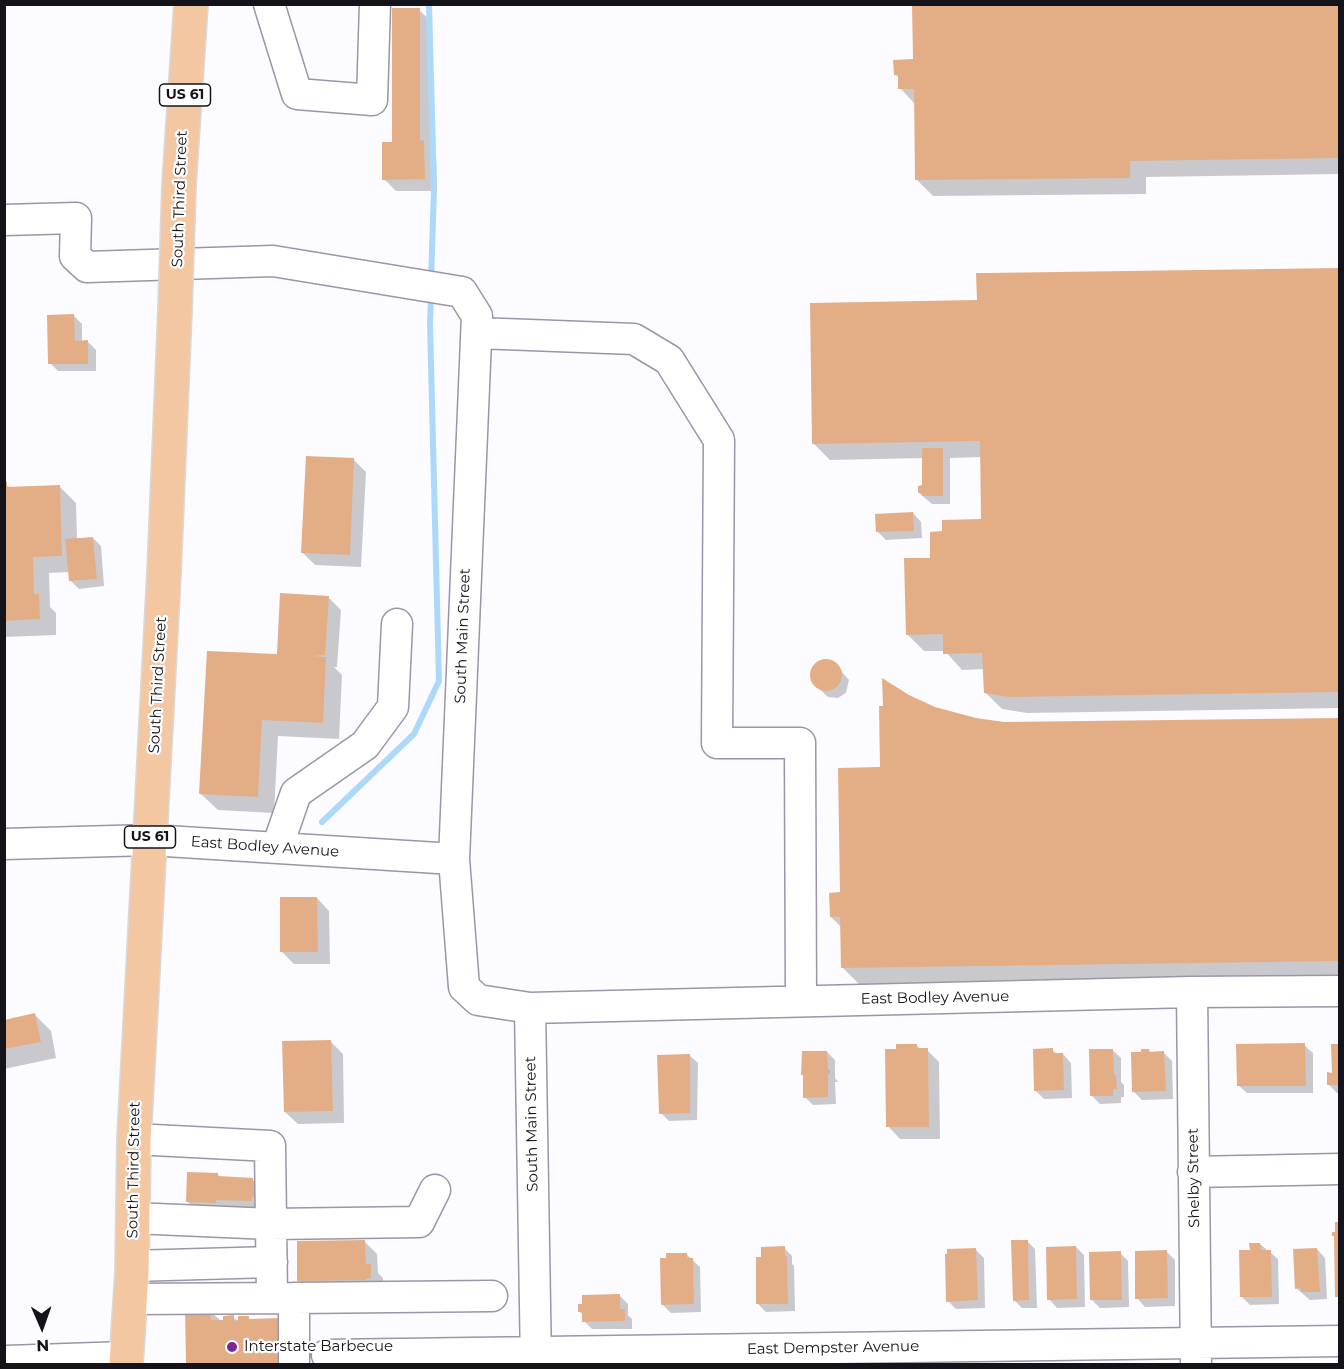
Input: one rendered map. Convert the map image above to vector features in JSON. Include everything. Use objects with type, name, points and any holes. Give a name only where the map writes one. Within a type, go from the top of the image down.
[{"type":"main road","name":"South Third Street","points":[[126,1361],[132,1266],[134,1139],[165,561],[179,185],[191,4]]},
{"type":"street","points":[[269,4],[297,94],[372,100],[375,4]]},
{"type":"street","name":"South Main Street","points":[[4,220],[76,218],[75,256],[87,267],[273,261],[462,292],[477,316],[454,859],[464,987],[478,1000],[530,1008],[536,1358]]},
{"type":"street","points":[[477,333],[634,339],[669,360],[719,440],[717,743],[800,743],[801,1001]]},
{"type":"street","points":[[277,848],[296,793],[365,745],[393,707],[397,624]]},
{"type":"street","name":"East Bodley Avenue","points":[[4,844],[150,840],[454,859]]},
{"type":"street","name":"East Bodley Avenue","points":[[530,1008],[1192,992],[1340,991]]},
{"type":"street","name":"Shelby Street","points":[[1192,992],[1195,1354]]},
{"type":"street","points":[[134,1139],[270,1146],[272,1262],[283,1298],[294,1365]]},
{"type":"street","points":[[1193,1172],[1340,1169]]},
{"type":"street","points":[[133,1218],[271,1224],[419,1222],[435,1190]]},
{"type":"street","points":[[132,1266],[272,1262]]},
{"type":"street","points":[[130,1299],[492,1296]]},
{"type":"street","name":"East Dempster Avenue","points":[[327,1355],[536,1358],[1195,1354],[1340,1341]]},
{"type":"street","points":[[7,1365],[7,1361],[126,1361]]},
{"type":"building","points":[[912,4],[1340,4],[1340,158],[1130,161],[1130,178],[915,180],[914,89],[898,89],[898,75],[894,75],[893,60],[913,59]]},
{"type":"building","points":[[392,8],[420,8],[420,141],[424,140],[425,179],[382,180],[382,142],[392,142]]},
{"type":"building","points":[[1340,268],[1340,692],[1009,697],[984,693],[982,653],[943,654],[943,634],[906,635],[904,558],[930,558],[930,532],[942,531],[942,520],[981,519],[980,441],[812,444],[810,303],[977,300],[976,273]]},
{"type":"building","points":[[74,314],[75,341],[88,340],[88,364],[48,364],[47,315]]},
{"type":"building","points":[[922,448],[943,448],[943,496],[922,496],[922,493],[918,493],[918,486],[922,485]]},
{"type":"building","points":[[306,456],[354,458],[350,555],[301,553]]},
{"type":"building","points":[[4,482],[7,482],[7,487],[60,485],[62,556],[33,557],[34,594],[39,594],[40,619],[4,621]]},
{"type":"building","points":[[913,512],[914,531],[876,532],[875,514]]},
{"type":"building","points":[[93,537],[97,579],[69,581],[65,539]]},
{"type":"building","points":[[280,593],[329,596],[325,655],[313,656],[326,657],[323,723],[262,720],[258,797],[199,794],[207,651],[277,654]]},
{"type":"building","points":[[826,659],[837,664],[842,675],[837,686],[826,691],[815,686],[810,675],[815,664]]},
{"type":"building","points":[[882,678],[909,695],[935,707],[976,718],[1004,722],[1340,718],[1340,961],[841,968],[840,917],[830,917],[829,893],[840,892],[838,768],[880,767],[879,706],[883,706]]},
{"type":"building","points":[[280,897],[317,897],[318,952],[280,952]]},
{"type":"building","points":[[35,1013],[41,1042],[4,1049],[4,1020]]},
{"type":"building","points":[[331,1040],[333,1111],[284,1112],[282,1041]]},
{"type":"building","points":[[1305,1043],[1306,1086],[1237,1086],[1236,1044]]},
{"type":"building","points":[[896,1044],[917,1044],[917,1048],[928,1048],[929,1127],[886,1127],[885,1049],[896,1049]]},
{"type":"building","points":[[1331,1044],[1340,1044],[1340,1085],[1327,1085],[1327,1072],[1332,1073]]},
{"type":"building","points":[[1053,1048],[1053,1053],[1063,1053],[1064,1090],[1034,1091],[1033,1049]]},
{"type":"building","points":[[1089,1049],[1113,1049],[1117,1089],[1113,1089],[1113,1096],[1090,1096]]},
{"type":"building","points":[[1141,1049],[1149,1049],[1149,1052],[1164,1051],[1166,1091],[1132,1092],[1131,1052],[1141,1052]]},
{"type":"building","points":[[802,1051],[827,1051],[828,1070],[830,1070],[828,1097],[803,1098]]},
{"type":"building","points":[[690,1054],[690,1113],[659,1114],[657,1055]]},
{"type":"building","points":[[187,1172],[218,1173],[218,1176],[253,1178],[253,1182],[258,1183],[258,1197],[252,1197],[252,1201],[186,1202]]},
{"type":"building","points":[[1335,1222],[1340,1222],[1340,1297],[1335,1297],[1334,1236],[1332,1232],[1335,1232]]},
{"type":"building","points":[[365,1240],[366,1264],[371,1264],[371,1278],[297,1281],[297,1241]]},
{"type":"building","points":[[1011,1240],[1028,1240],[1029,1300],[1013,1301]]},
{"type":"building","points":[[1249,1243],[1260,1243],[1261,1250],[1271,1250],[1272,1297],[1240,1297],[1239,1250],[1250,1250]]},
{"type":"building","points":[[785,1246],[788,1304],[756,1304],[756,1257],[761,1257],[761,1247]]},
{"type":"building","points":[[1076,1246],[1077,1299],[1047,1300],[1046,1247]]},
{"type":"building","points":[[976,1248],[978,1300],[946,1302],[945,1254],[947,1254],[947,1249]]},
{"type":"building","points":[[1317,1248],[1320,1292],[1301,1292],[1301,1288],[1295,1289],[1293,1249]]},
{"type":"building","points":[[1167,1250],[1168,1298],[1135,1299],[1135,1251]]},
{"type":"building","points":[[1121,1251],[1122,1300],[1090,1300],[1089,1252]]},
{"type":"building","points":[[666,1253],[687,1253],[687,1258],[693,1258],[694,1304],[661,1305],[660,1258],[666,1258]]},
{"type":"building","points":[[620,1294],[620,1309],[625,1309],[625,1321],[582,1322],[582,1312],[578,1312],[578,1304],[582,1304],[582,1295]]},
{"type":"building","points":[[210,1308],[211,1320],[223,1320],[223,1316],[234,1315],[234,1321],[238,1320],[238,1316],[249,1316],[249,1319],[280,1318],[281,1364],[186,1364],[185,1309]]},
{"type":"waterway","points":[[429,4],[434,190],[431,280]]},
{"type":"waterway","points":[[322,822],[414,734],[439,681],[431,296]]},
{"type":"place","name":"Interstate Barbecue","points":[[232,1347]]}]
